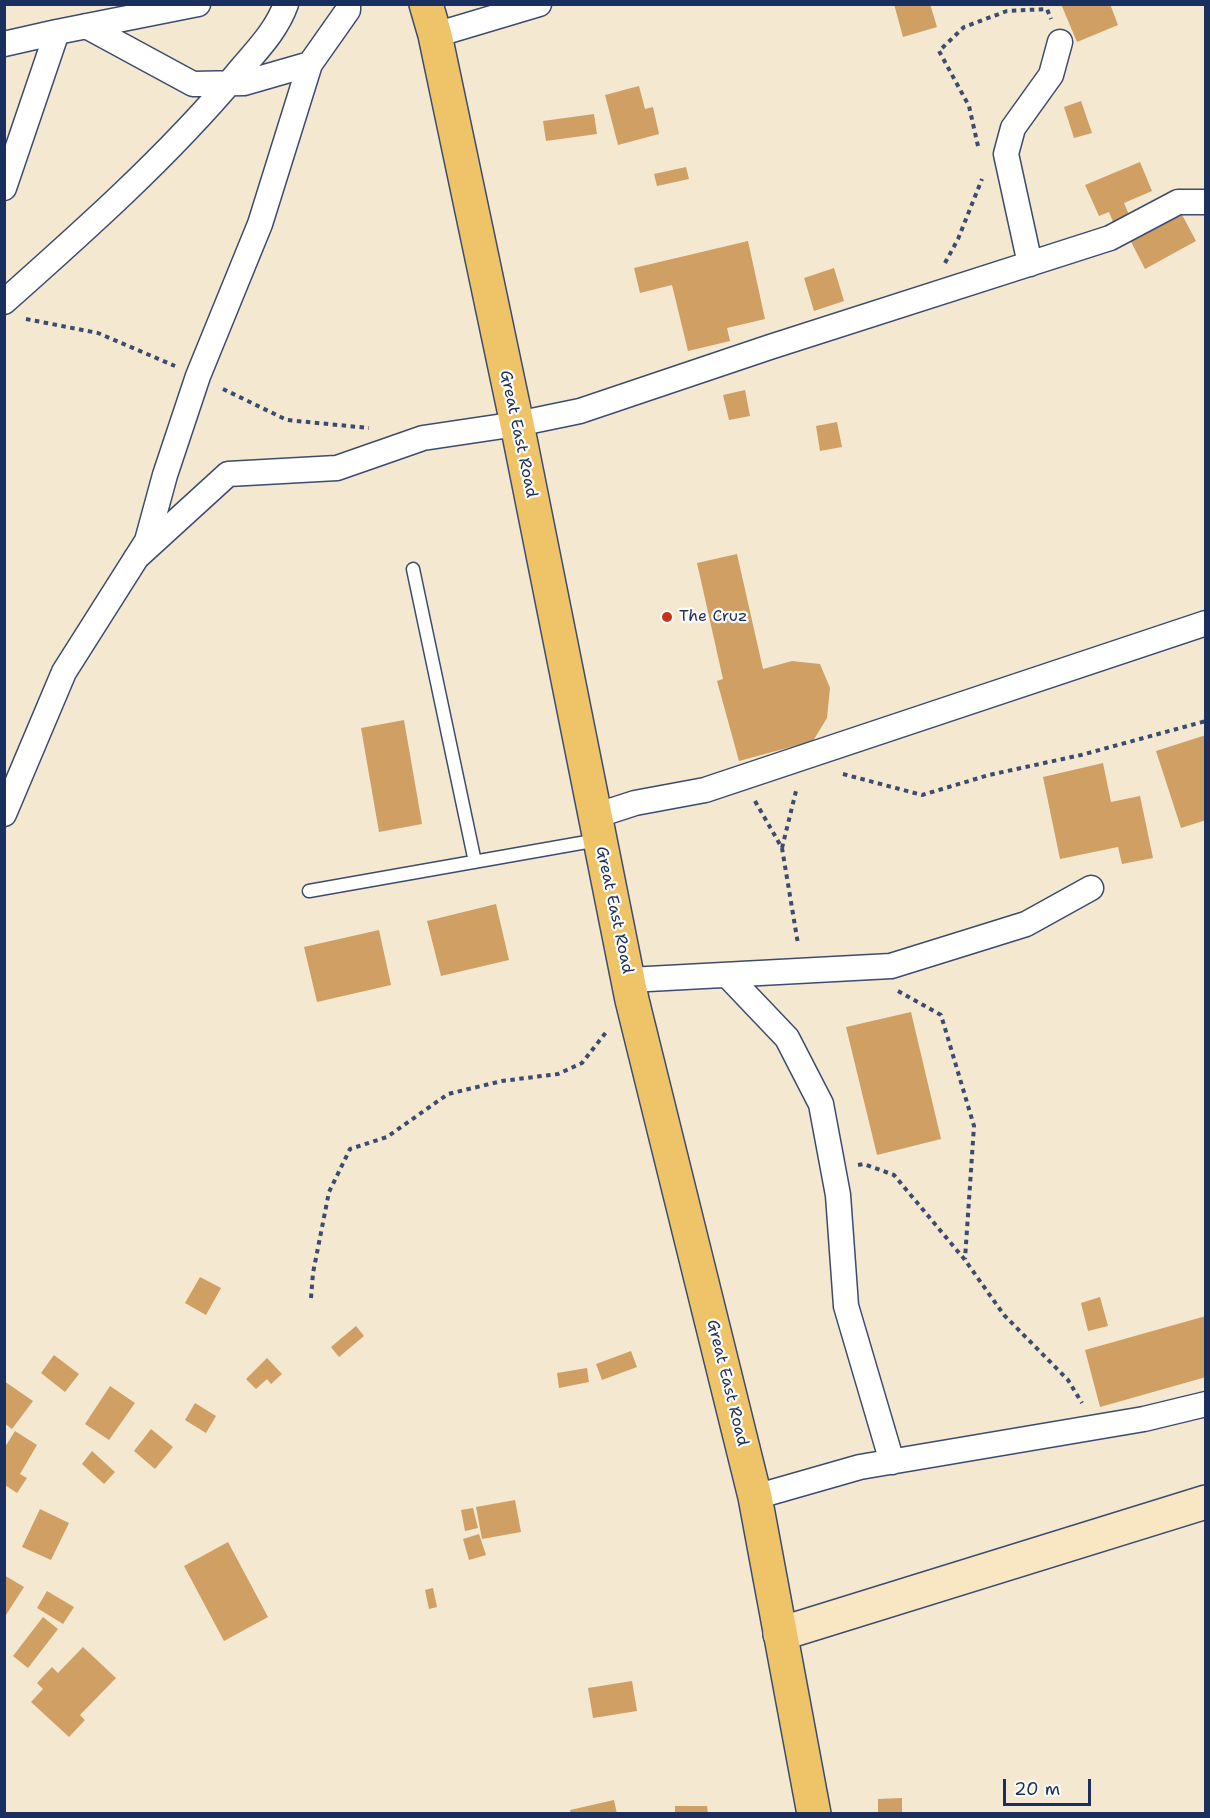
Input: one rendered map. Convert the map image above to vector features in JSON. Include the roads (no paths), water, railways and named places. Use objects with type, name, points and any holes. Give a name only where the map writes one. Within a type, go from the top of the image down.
[{"type":"highway","name":"Great East Road","points":[[426,4],[435,35],[517,424],[630,990],[755,1497],[814,1814]]},
{"type":"main road","points":[[780,1634],[1206,1502]]},
{"type":"street","points":[[4,44],[198,4]]},
{"type":"street","points":[[4,302],[90,225],[204,113],[279,23],[286,4]]},
{"type":"street","points":[[4,814],[64,672],[147,541],[165,475],[205,355],[260,224],[310,64],[348,10],[348,4]]},
{"type":"street","points":[[435,35],[539,4]]},
{"type":"street","points":[[86,26],[193,84],[244,83],[310,64]]},
{"type":"street","points":[[4,188],[57,32]]},
{"type":"street","points":[[1030,264],[1006,154],[1013,128],[1051,75],[1060,42]]},
{"type":"street","points":[[136,558],[228,474],[337,468],[423,438],[517,424],[580,411],[1110,238],[1178,202],[1206,202]]},
{"type":"street","points":[[597,828],[635,803],[705,790],[1206,623]]},
{"type":"street","points":[[630,990],[727,975],[891,966],[1026,924],[1091,888]]},
{"type":"street","points":[[727,975],[787,1038],[820,1104],[838,1195],[846,1306],[892,1462]]},
{"type":"street","points":[[755,1497],[860,1467],[1144,1419],[1206,1404]]},
{"type":"lane","points":[[413,569],[475,862]]},
{"type":"lane","points":[[309,891],[475,862],[597,828]]},
{"type":"place","name":"The Cruz","points":[[667,617]]}]
